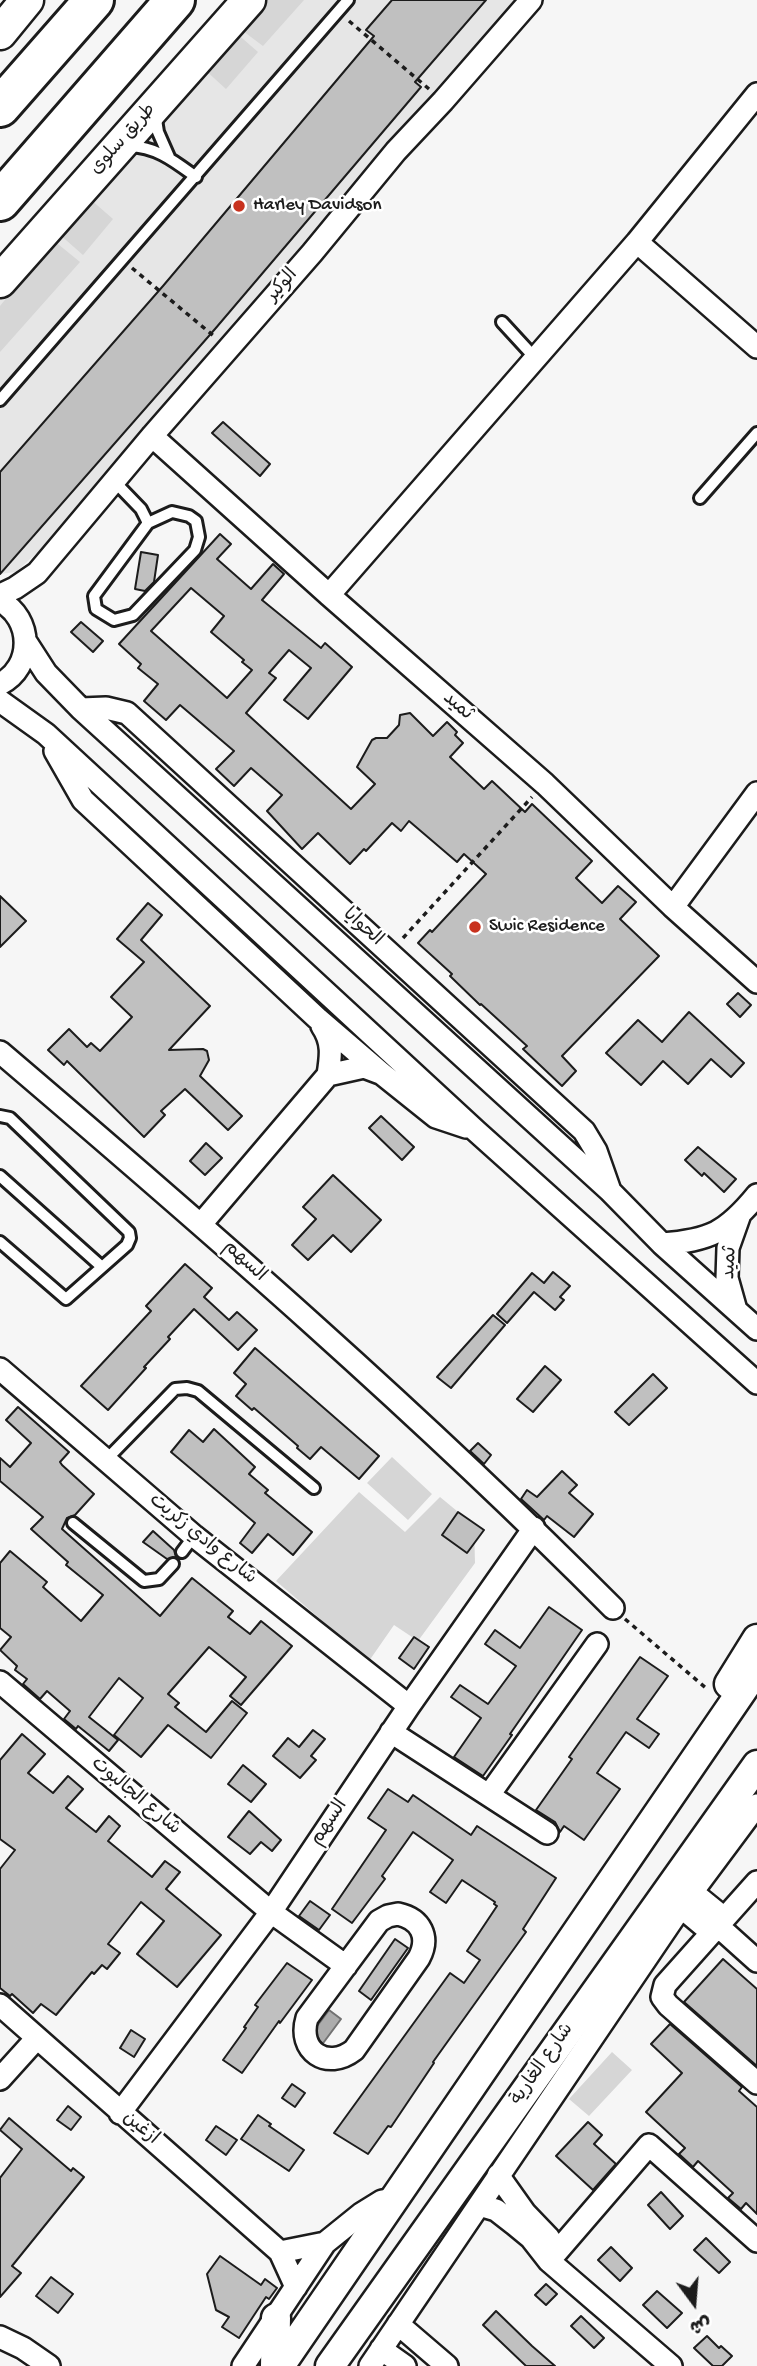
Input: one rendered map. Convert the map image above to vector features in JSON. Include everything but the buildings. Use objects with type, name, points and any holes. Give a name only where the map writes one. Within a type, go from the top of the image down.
[{"type":"highway","points":[[0,201],[175,0]]},
{"type":"highway","points":[[0,107],[84,9]]},
{"type":"main road","points":[[0,33],[27,0]]},
{"type":"main road","name":"طريق سلوى","points":[[0,281],[249,0]]},
{"type":"street","name":"الوكير","points":[[0,595],[37,573],[396,151],[531,0]]},
{"type":"street","points":[[329,595],[637,242],[757,94]]},
{"type":"street","points":[[637,242],[757,347]]},
{"type":"street","name":"ثميد","points":[[152,436],[545,783],[673,907],[757,982]]},
{"type":"street","name":"الوكير","points":[[0,684],[21,665],[24,632],[37,573]]},
{"type":"street","name":"الحوايا","points":[[0,601],[14,612],[46,673],[81,709],[757,1329]]},
{"type":"street","points":[[0,701],[46,734],[476,1131],[757,1382]]},
{"type":"street","name":"الحوايا","points":[[81,709],[106,708],[127,713],[389,952],[584,1131],[596,1151],[609,1191]]},
{"type":"street","points":[[46,734],[83,800],[317,1018],[436,1117],[476,1131]]},
{"type":"street","points":[[673,907],[757,793]]},
{"type":"street","points":[[202,1223],[328,1075],[332,1052],[328,1035],[317,1018]]},
{"type":"street","name":"السهم","points":[[0,1052],[202,1223],[534,1528],[613,1608]]},
{"type":"street","points":[[328,1075],[364,1067],[381,1073]]},
{"type":"street","name":"ثميد","points":[[662,1244],[691,1241],[716,1234],[739,1217],[757,1195]]},
{"type":"street","name":"ثميد","points":[[736,1310],[727,1278],[728,1248],[739,1217]]},
{"type":"street","name":"شارع وادي زكريت","points":[[0,1369],[106,1460],[188,1544],[409,1706]]},
{"type":"street","name":"السهم","points":[[120,2113],[271,1912],[391,1732],[534,1528]]},
{"type":"street","points":[[684,1775],[695,1738],[757,1639]]},
{"type":"street","points":[[489,1795],[597,1644]]},
{"type":"street","points":[[280,2366],[757,1669]]},
{"type":"street","name":"شارع الجالبوت","points":[[0,1682],[271,1912],[346,1966]]},
{"type":"street","points":[[391,1732],[547,1833]]},
{"type":"street","name":"شارع الغارية","points":[[330,2366],[757,1765]]},
{"type":"street","name":"شارع الغارية","points":[[375,2358],[687,1900],[757,1805]]},
{"type":"street","points":[[757,1882],[665,1985],[662,1997],[757,2082]]},
{"type":"street","points":[[687,1900],[757,1961]]},
{"type":"street","points":[[388,1916],[408,1916],[422,1929],[424,1949],[419,1958],[354,2050],[340,2059],[324,2058],[310,2049],[306,2042],[304,2026],[307,2018],[346,1966],[379,1921],[388,1916]]},
{"type":"street","name":"ازغين","points":[[0,2005],[280,2252],[296,2287]]},
{"type":"street","points":[[0,2079],[37,2038]]},
{"type":"street","points":[[554,2256],[649,2145],[757,2241]]},
{"type":"street","points":[[498,2175],[554,2256]]},
{"type":"street","points":[[243,2366],[325,2243],[361,2214],[382,2202],[394,2199]]},
{"type":"street","points":[[478,2205],[496,2210],[554,2256],[671,2366]]},
{"type":"street","points":[[280,2252],[325,2243]]},
{"type":"street","points":[[275,2366],[276,2318]]},
{"type":"street","points":[[398,2324],[447,2366]]},
{"type":"street","points":[[0,2337],[23,2348],[48,2366]]},
{"type":"street","points":[[375,2358],[405,2366]]},
{"type":"lane","points":[[0,400],[348,0]]},
{"type":"lane","points":[[155,104],[158,132],[169,157]]},
{"type":"lane","points":[[116,148],[144,147],[169,157],[196,177]]},
{"type":"lane","points":[[502,322],[536,359]]},
{"type":"lane","points":[[700,498],[757,432]]},
{"type":"lane","points":[[114,481],[141,509],[148,523]]},
{"type":"lane","points":[[172,512],[189,516],[196,521],[199,537],[195,550],[133,615],[114,620],[96,609],[94,596],[148,523],[172,512]]},
{"type":"lane","points":[[0,1115],[10,1118],[129,1232],[130,1238],[127,1245],[66,1299],[0,1242]]},
{"type":"lane","points":[[0,1175],[102,1267]]},
{"type":"lane","points":[[106,1460],[175,1389],[187,1388],[198,1391],[314,1488]]},
{"type":"lane","points":[[73,1524],[144,1581],[159,1579],[173,1564]]},
{"type":"path","points":[[338,12],[443,101]]},
{"type":"path","points":[[122,260],[229,349]]},
{"type":"path","points":[[389,952],[545,783]]},
{"type":"path","points":[[613,1608],[719,1699]]},
{"type":"shaded area","points":[[264,0],[304,0],[263,46],[239,28]]},
{"type":"shaded area","points":[[266,0],[520,0],[40,550],[16,572],[0,574],[0,300]]},
{"type":"shaded area","points":[[235,32],[258,52],[226,89],[203,68]]},
{"type":"shaded area","points":[[90,199],[113,219],[83,255],[58,233]]},
{"type":"shaded area","points":[[53,240],[80,262],[0,352],[0,306]]},
{"type":"shaded area","points":[[392,1457],[432,1494],[408,1520],[367,1483]]},
{"type":"shaded area","points":[[359,1492],[405,1532],[440,1497],[474,1525],[475,1563],[418,1641],[394,1625],[369,1661],[276,1581]]},
{"type":"shaded area","points":[[329,2010],[341,2019],[318,2050],[306,2041]]},
{"type":"shaded area","points":[[612,2052],[632,2070],[589,2116],[569,2099]]},
{"type":"place","name":"Harley Davidson","points":[[239,206]]},
{"type":"place","name":"Swic Residence","points":[[475,927]]}]
